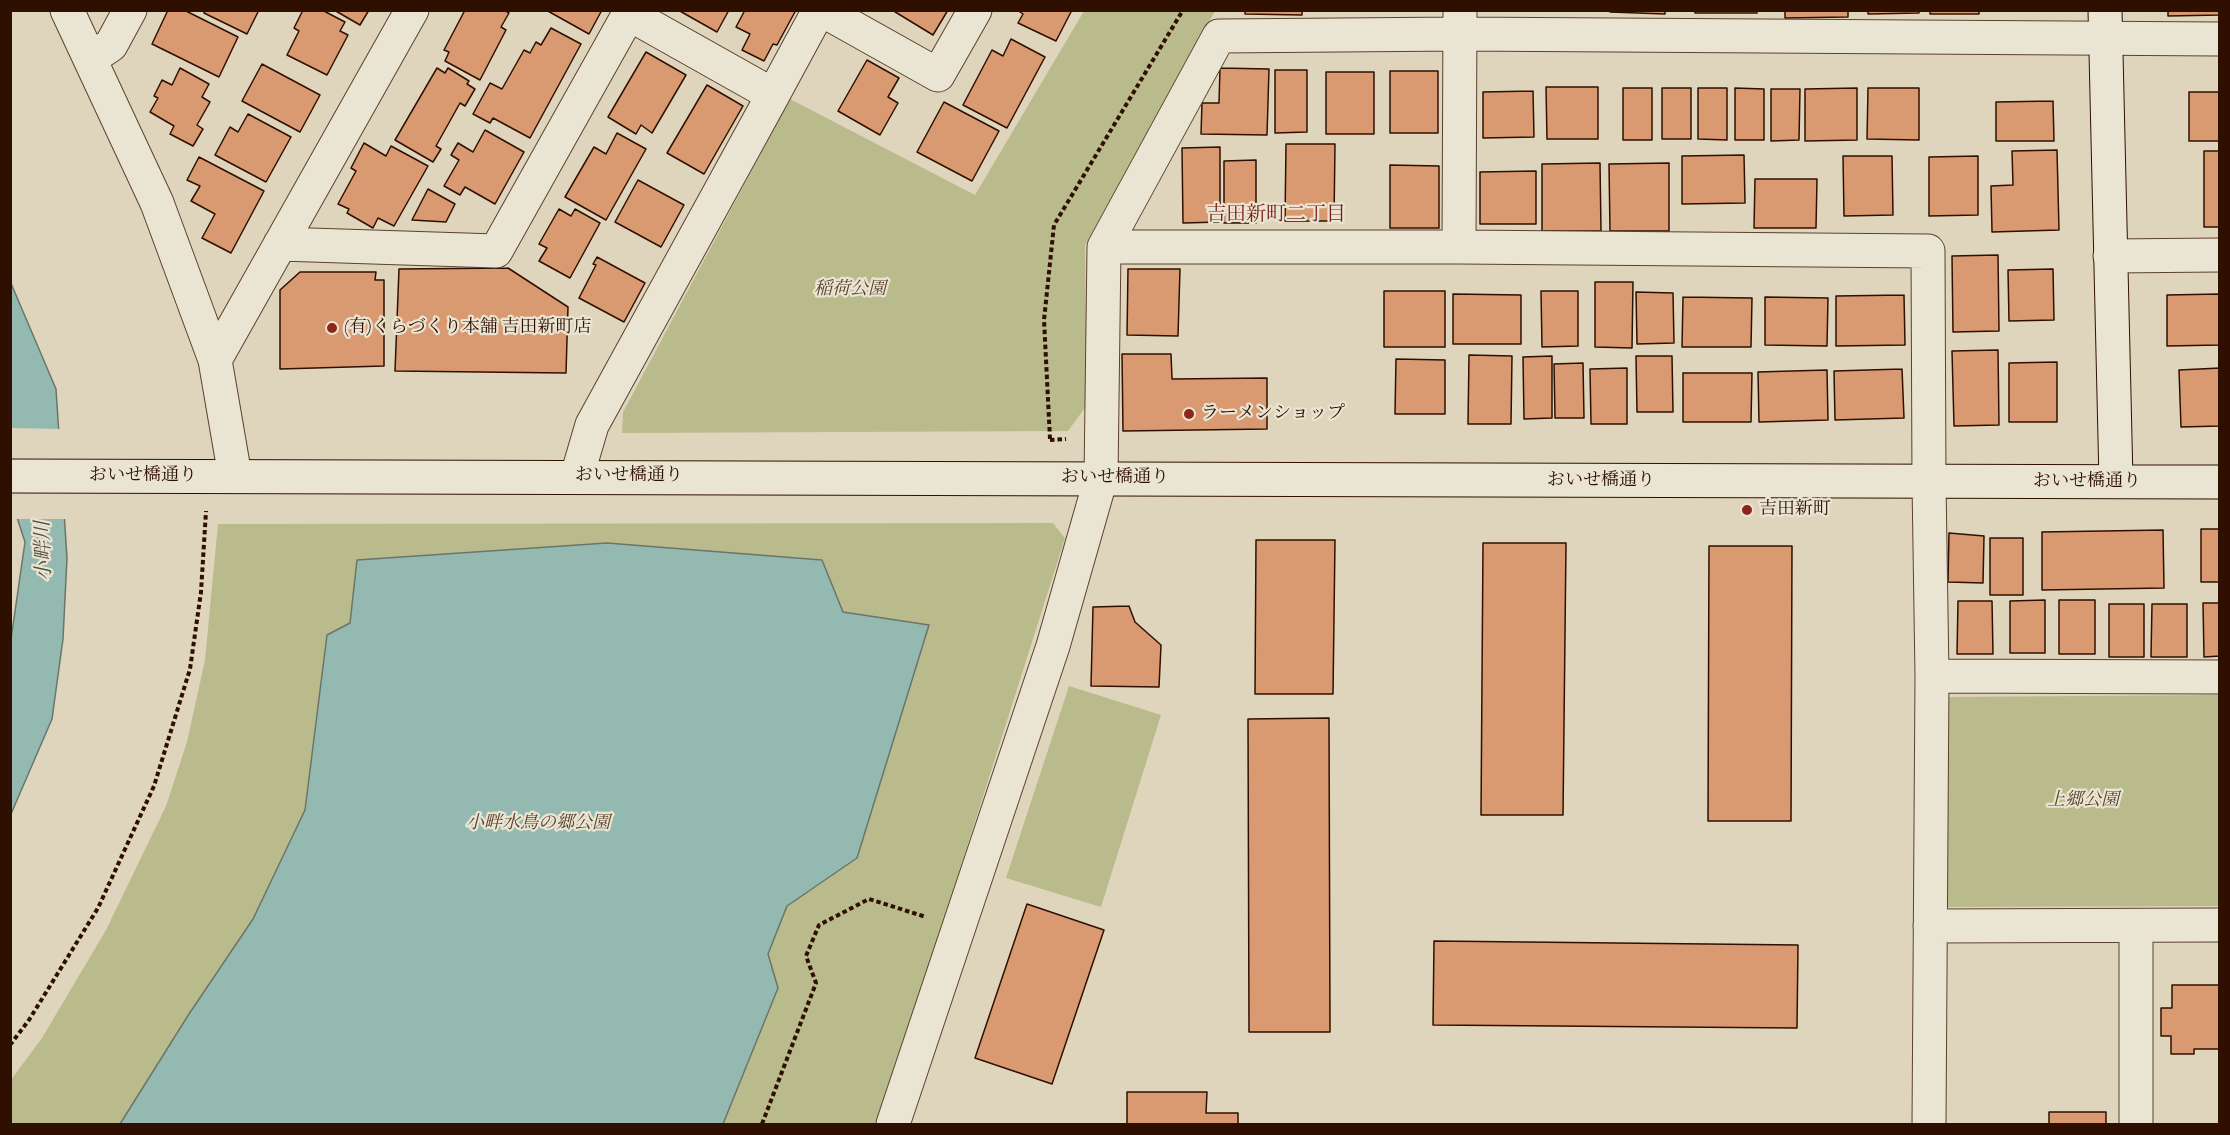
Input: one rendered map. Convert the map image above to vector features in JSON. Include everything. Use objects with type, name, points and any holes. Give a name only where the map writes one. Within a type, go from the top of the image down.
[{"type":"street","points":[[67,10],[156,203],[214,360],[235,476]]},
{"type":"street","points":[[90,59],[111,45],[130,10]]},
{"type":"street","points":[[214,360],[412,10]]},
{"type":"street","points":[[577,476],[592,425],[820,10],[938,75],[975,10]]},
{"type":"street","points":[[280,244],[496,251],[630,12],[773,95]]},
{"type":"street","points":[[1459,247],[1460,22]]},
{"type":"street","points":[[893,1125],[1053,646],[1101,478],[1104,247],[1219,36],[1460,22],[2105,25],[2220,39]]},
{"type":"street","points":[[2105,25],[2116,482]]},
{"type":"street","points":[[1104,247],[1928,251],[1932,676],[1929,1125]]},
{"type":"street","points":[[2110,256],[2220,255]]},
{"type":"street","name":"おいせ橋通り","points":[[10,476],[2220,482]]},
{"type":"street","points":[[1932,676],[2220,677]]},
{"type":"street","points":[[1930,926],[2220,925]]},
{"type":"street","points":[[2136,926],[2136,1125]]},
{"type":"path","points":[[10,1045],[98,908],[154,786],[190,669],[201,592],[206,513]]},
{"type":"path","points":[[762,1125],[816,983],[806,956],[819,925],[869,899],[911,913]]},
{"type":"green space","name":"稲荷公園","points":[[1084,11],[1215,11],[1085,245],[1087,405],[1068,431],[622,433],[623,412],[790,99],[975,195]]},
{"type":"green space","name":"小畔水鳥の郷公園","points":[[1053,523],[1065,538],[879,1124],[11,1124],[10,1081],[42,1038],[106,930],[166,806],[187,742],[205,660],[218,524]]},
{"type":"green space","points":[[1069,686],[1161,715],[1101,907],[1006,878]]},
{"type":"green space","name":"上郷公園","points":[[2219,695],[2219,906],[1946,907],[1946,697]]},
{"type":"water","name":"小畔川","points":[[10,281],[56,389],[67,558],[63,639],[52,719],[11,814],[11,639],[25,542],[11,499]]},
{"type":"water","name":"小畔水鳥の郷公園","points":[[607,543],[822,560],[843,612],[929,625],[857,858],[787,906],[768,954],[778,988],[723,1124],[120,1124],[189,1014],[253,919],[305,810],[327,635],[350,623],[357,560]]},
{"type":"pier","points":[[11,428],[62,429],[68,519],[14,519],[10,508]]},
{"type":"building","points":[[168,10],[184,10],[238,37],[219,77],[152,44]]},
{"type":"building","points":[[205,10],[259,10],[247,34],[204,13]]},
{"type":"building","points":[[303,10],[322,10],[345,22],[340,31],[348,35],[327,75],[287,55],[299,31],[294,28]]},
{"type":"building","points":[[334,10],[369,10],[360,25]]},
{"type":"building","points":[[465,10],[504,10],[509,13],[501,27],[506,30],[480,80],[445,61],[449,52],[444,50]]},
{"type":"building","points":[[546,10],[602,10],[589,34]]},
{"type":"building","points":[[678,10],[729,10],[717,32]]},
{"type":"building","points":[[745,10],[796,10],[777,45],[773,44],[764,61],[742,50],[750,34],[736,27]]},
{"type":"building","points":[[892,10],[948,10],[933,35]]},
{"type":"building","points":[[1017,10],[1072,10],[1056,41],[1018,23],[1023,14]]},
{"type":"building","points":[[1245,10],[1302,10],[1302,15],[1245,14]]},
{"type":"building","points":[[1610,10],[1665,10],[1665,14],[1610,12]]},
{"type":"building","points":[[1695,10],[1757,10],[1757,13],[1695,13]]},
{"type":"building","points":[[1785,10],[1848,10],[1848,17],[1785,18]]},
{"type":"building","points":[[1868,10],[1919,10],[1919,13],[1868,14]]},
{"type":"building","points":[[1930,10],[1979,10],[1979,14],[1930,14]]},
{"type":"building","points":[[2168,10],[2220,10],[2220,15],[2168,16]]},
{"type":"building","points":[[551,28],[581,44],[530,138],[493,118],[490,123],[473,114],[490,83],[502,89],[524,50],[530,53],[536,42],[541,45]]},
{"type":"building","points":[[1011,39],[1045,57],[1007,128],[963,105],[992,50],[1003,56]]},
{"type":"building","points":[[646,52],[686,75],[652,133],[641,125],[636,134],[608,117]]},
{"type":"building","points":[[867,60],[899,78],[888,97],[898,103],[880,135],[838,111]]},
{"type":"building","points":[[262,64],[320,95],[300,132],[242,101]]},
{"type":"building","points":[[180,68],[209,84],[202,97],[210,102],[197,125],[203,129],[193,146],[170,134],[174,126],[150,112],[158,98],[154,96],[162,80],[172,85]]},
{"type":"building","points":[[437,68],[445,73],[448,68],[469,81],[467,84],[475,89],[465,106],[460,103],[436,146],[441,149],[433,162],[395,140]]},
{"type":"building","points":[[1220,68],[1269,69],[1267,135],[1201,134],[1202,103],[1219,103]]},
{"type":"building","points":[[1275,70],[1307,70],[1307,132],[1275,133]]},
{"type":"building","points":[[1390,71],[1438,71],[1438,133],[1390,133]]},
{"type":"building","points":[[1326,72],[1374,72],[1374,134],[1326,134]]},
{"type":"building","points":[[707,85],[743,106],[704,174],[667,153]]},
{"type":"building","points":[[1546,87],[1598,87],[1598,139],[1547,139]]},
{"type":"building","points":[[1623,88],[1652,88],[1652,140],[1623,140]]},
{"type":"building","points":[[1662,88],[1691,88],[1691,139],[1662,139]]},
{"type":"building","points":[[1698,88],[1727,88],[1727,140],[1698,139]]},
{"type":"building","points":[[1735,88],[1764,89],[1764,140],[1735,140]]},
{"type":"building","points":[[1857,88],[1857,140],[1805,141],[1805,89]]},
{"type":"building","points":[[1868,88],[1919,88],[1919,140],[1867,139]]},
{"type":"building","points":[[1771,89],[1800,89],[1799,140],[1771,141]]},
{"type":"building","points":[[1533,91],[1534,137],[1483,138],[1483,92]]},
{"type":"building","points":[[2189,92],[2220,92],[2220,141],[2189,141]]},
{"type":"building","points":[[2053,101],[2054,141],[1996,141],[1996,102]]},
{"type":"building","points":[[944,102],[999,131],[972,181],[917,152]]},
{"type":"building","points":[[248,114],[291,137],[266,182],[215,155],[230,127],[238,132]]},
{"type":"building","points":[[485,130],[524,152],[495,204],[465,187],[460,195],[444,186],[459,160],[451,155],[458,143],[473,152]]},
{"type":"building","points":[[617,133],[646,149],[606,220],[565,197],[594,147],[606,154]]},
{"type":"building","points":[[364,143],[386,156],[391,146],[428,166],[394,226],[378,218],[373,228],[347,213],[349,209],[338,204],[356,171],[351,168]]},
{"type":"building","points":[[1286,144],[1335,144],[1334,221],[1285,221]]},
{"type":"building","points":[[1220,147],[1220,222],[1183,223],[1182,148]]},
{"type":"building","points":[[2057,150],[2059,230],[1992,232],[1991,186],[2013,185],[2012,151]]},
{"type":"building","points":[[2204,151],[2220,151],[2220,227],[2204,227]]},
{"type":"building","points":[[1744,155],[1745,203],[1682,204],[1682,156]]},
{"type":"building","points":[[1843,156],[1892,156],[1893,215],[1844,216]]},
{"type":"building","points":[[1978,156],[1978,215],[1929,216],[1929,157]]},
{"type":"building","points":[[199,157],[264,191],[231,253],[202,238],[215,214],[191,201],[200,186],[187,180]]},
{"type":"building","points":[[1256,160],[1256,223],[1224,223],[1224,161]]},
{"type":"building","points":[[1600,163],[1601,231],[1542,231],[1542,164]]},
{"type":"building","points":[[1669,163],[1669,231],[1610,231],[1609,164]]},
{"type":"building","points":[[1390,165],[1439,166],[1439,228],[1390,228]]},
{"type":"building","points":[[1536,171],[1536,224],[1480,224],[1480,172]]},
{"type":"building","points":[[1755,179],[1817,179],[1816,228],[1754,228]]},
{"type":"building","points":[[638,180],[684,205],[661,247],[615,222]]},
{"type":"building","points":[[428,189],[455,204],[446,222],[412,220]]},
{"type":"building","points":[[559,209],[571,216],[575,209],[600,223],[570,278],[539,261],[547,248],[539,244]]},
{"type":"building","points":[[1998,255],[1999,331],[1953,332],[1952,256]]},
{"type":"building","points":[[597,257],[645,283],[624,322],[579,298],[596,265],[593,264]]},
{"type":"building","points":[[508,268],[568,307],[566,373],[395,371],[399,269]]},
{"type":"building","points":[[1128,269],[1180,269],[1178,336],[1127,335]]},
{"type":"building","points":[[2053,269],[2054,320],[2009,321],[2008,270]]},
{"type":"building","name":"(有)くらづくり本舗 吉田新町店","points":[[300,272],[376,272],[375,280],[384,280],[384,366],[280,369],[280,290]]},
{"type":"building","points":[[1595,282],[1633,282],[1632,348],[1595,347]]},
{"type":"building","points":[[1384,291],[1445,291],[1445,347],[1384,347]]},
{"type":"building","points":[[1541,291],[1578,291],[1578,346],[1542,347]]},
{"type":"building","points":[[1636,292],[1673,293],[1674,343],[1637,344]]},
{"type":"building","points":[[1453,294],[1521,295],[1521,344],[1453,344]]},
{"type":"building","points":[[2220,294],[2220,345],[2167,346],[2167,295]]},
{"type":"building","points":[[1904,295],[1905,345],[1836,346],[1836,296]]},
{"type":"building","points":[[1683,297],[1752,298],[1751,347],[1682,347]]},
{"type":"building","points":[[1765,297],[1828,298],[1827,346],[1765,345]]},
{"type":"building","points":[[1998,350],[1999,425],[1954,426],[1952,351]]},
{"type":"building","points":[[1122,354],[1171,354],[1172,379],[1267,378],[1267,429],[1123,431]]},
{"type":"building","points":[[1469,355],[1512,356],[1511,424],[1468,424]]},
{"type":"building","points":[[1552,356],[1552,418],[1524,419],[1523,357]]},
{"type":"building","points":[[1636,356],[1672,356],[1673,412],[1637,412]]},
{"type":"building","points":[[1396,359],[1445,360],[1445,414],[1395,414]]},
{"type":"building","points":[[2057,362],[2057,422],[2009,422],[2009,363]]},
{"type":"building","points":[[1583,363],[1584,418],[1555,418],[1554,364]]},
{"type":"building","points":[[1627,368],[1627,424],[1591,424],[1590,369]]},
{"type":"building","points":[[2220,368],[2220,426],[2181,427],[2179,370]]},
{"type":"building","points":[[1902,369],[1904,418],[1835,420],[1834,371]]},
{"type":"building","points":[[1827,370],[1828,420],[1759,422],[1758,372]]},
{"type":"building","points":[[1683,373],[1752,373],[1751,422],[1683,422]]},
{"type":"building","points":[[2201,529],[2220,529],[2220,582],[2201,582]]},
{"type":"building","points":[[2163,530],[2164,588],[2042,590],[2042,532]]},
{"type":"building","points":[[1949,533],[1984,536],[1983,583],[1948,582]]},
{"type":"building","points":[[1990,538],[2023,538],[2023,595],[1990,595]]},
{"type":"building","points":[[1256,540],[1335,540],[1333,694],[1255,694]]},
{"type":"building","points":[[1483,543],[1566,543],[1563,815],[1481,815]]},
{"type":"building","points":[[1709,546],[1792,546],[1791,821],[1708,821]]},
{"type":"building","points":[[2045,600],[2045,653],[2010,653],[2010,601]]},
{"type":"building","points":[[2059,600],[2095,600],[2095,654],[2059,654]]},
{"type":"building","points":[[1958,601],[1992,601],[1993,654],[1957,654]]},
{"type":"building","points":[[2203,603],[2220,603],[2220,656],[2204,657]]},
{"type":"building","points":[[2109,604],[2144,604],[2144,657],[2109,657]]},
{"type":"building","points":[[2152,604],[2187,604],[2187,657],[2151,657]]},
{"type":"building","points":[[1129,606],[1135,622],[1161,645],[1159,687],[1091,686],[1093,607]]},
{"type":"building","points":[[1329,718],[1330,1032],[1249,1032],[1248,719]]},
{"type":"building","points":[[1027,904],[1104,930],[1052,1084],[975,1058]]},
{"type":"building","points":[[1434,941],[1798,945],[1797,1028],[1433,1025]]},
{"type":"building","points":[[2172,985],[2220,985],[2220,1049],[2194,1049],[2194,1054],[2171,1054],[2171,1036],[2161,1036],[2161,1008],[2172,1008]]},
{"type":"building","points":[[1127,1092],[1207,1092],[1206,1113],[1238,1113],[1238,1124],[1127,1124]]},
{"type":"building","points":[[2049,1112],[2106,1112],[2106,1124],[2049,1124]]},
{"type":"place","name":"(有)くらづくり本舗 吉田新町店","points":[[332,328]]},
{"type":"place","name":"ラーメンショップ","points":[[1189,414]]},
{"type":"place","name":"吉田新町","points":[[1747,510]]},
{"type":"district","name":"吉田新町二丁目","points":[[1276,216]]}]
